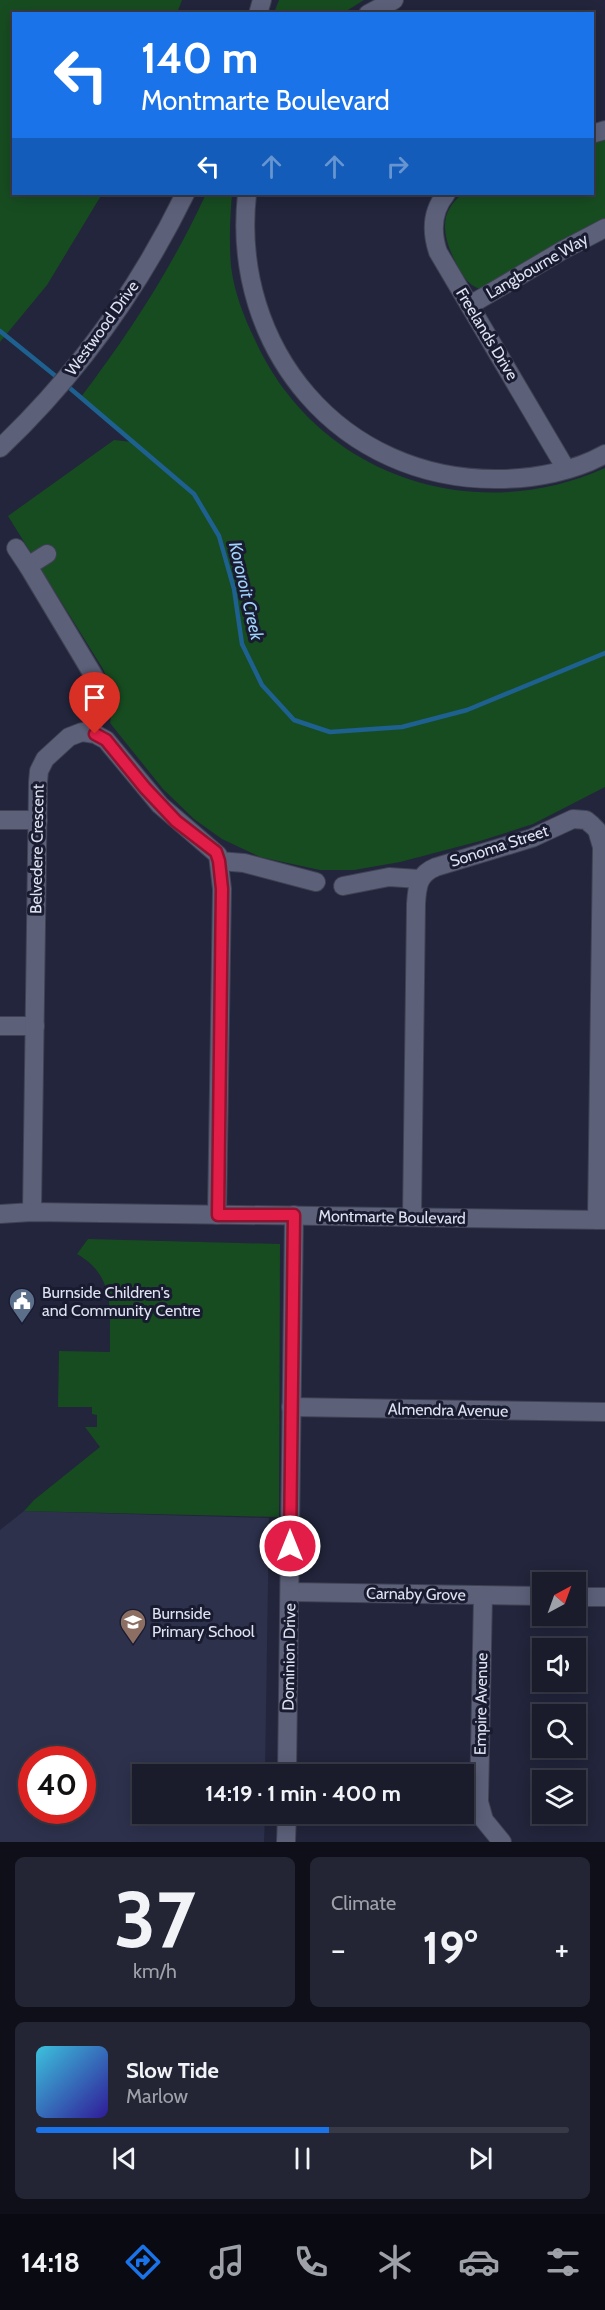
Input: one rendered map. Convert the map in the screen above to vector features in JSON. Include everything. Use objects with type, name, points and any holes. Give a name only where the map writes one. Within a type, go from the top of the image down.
[{"type":"street","points":[[372,12],[394,0]]},
{"type":"street","name":"Westwood Drive","points":[[0,448],[70,373],[120,307],[156,249],[184,195]]},
{"type":"street","points":[[247,195],[245,250],[249,277],[261,317],[289,372],[302,390],[339,425],[398,460],[463,477],[516,479],[566,469],[605,454]]},
{"type":"street","name":"Freelands Drive","points":[[446,195],[434,218],[434,239],[438,252],[566,469]]},
{"type":"street","name":"Langbourne Way","points":[[470,305],[605,228]]},
{"type":"street","points":[[16,548],[95,678],[101,694],[99,709],[89,732],[106,740],[160,805],[190,833],[216,852],[219,861],[222,889],[218,1215]]},
{"type":"street","points":[[28,566],[47,554]]},
{"type":"street","name":"Belvedere Crescent","points":[[32,1212],[38,782],[42,764],[51,752],[69,737],[89,732]]},
{"type":"street","name":"Sonoma Street","points":[[419,879],[424,873],[436,867],[532,838],[573,819],[586,820],[597,831],[601,840],[602,858],[601,1220]]},
{"type":"street","points":[[0,820],[38,820]]},
{"type":"street","points":[[219,861],[244,863],[316,882]]},
{"type":"street","points":[[343,886],[388,877],[419,879],[416,904],[412,1217]]},
{"type":"street","points":[[0,1026],[34,1026]]},
{"type":"street","name":"Montmarte Boulevard","points":[[0,1214],[32,1212],[601,1220]]},
{"type":"street","name":"Dominion Drive","points":[[287,1764],[294,1215]]},
{"type":"street","name":"Almendra Avenue","points":[[291,1407],[605,1412]]},
{"type":"street","name":"Carnaby Grove","points":[[290,1592],[532,1596]]},
{"type":"street","name":"Empire Avenue","points":[[483,1596],[480,1802],[484,1820],[502,1842]]},
{"type":"street","points":[[586,1597],[605,1597]]},
{"type":"street","points":[[286,1842],[287,1824]]},
{"type":"shaded area","name":"Burnside Primary School","points":[[24,1511],[269,1518],[265,1764],[132,1764],[132,1824],[265,1824],[264,1842],[0,1842],[0,1530]]},
{"type":"green space","points":[[0,0],[182,0],[177,12],[12,12],[12,195],[101,195],[47,285],[0,342]]},
{"type":"green space","points":[[279,0],[364,0],[345,12],[274,12]]},
{"type":"green space","points":[[605,140],[605,221],[484,290],[474,287],[452,256],[446,237],[446,218],[454,201],[462,195],[594,195],[594,144]]},
{"type":"green space","points":[[206,195],[232,195],[230,239],[232,276],[240,304],[255,340],[282,387],[317,425],[357,456],[403,477],[452,489],[503,492],[554,485],[605,468],[605,787],[533,824],[480,841],[400,862],[354,870],[320,870],[260,857],[222,839],[194,819],[163,789],[110,723],[111,695],[103,669],[8,516],[114,440],[133,442],[81,397],[149,299],[193,222]]},
{"type":"green space","points":[[88,1239],[280,1244],[279,1517],[24,1511],[34,1500],[100,1447],[85,1427],[97,1427],[97,1415],[92,1414],[92,1407],[58,1407],[59,1351],[110,1352],[110,1309],[105,1285],[99,1273],[90,1263],[77,1254]]},
{"type":"waterway","name":"Kororoit Creek","points":[[0,331],[58,378]]},
{"type":"waterway","name":"Kororoit Creek","points":[[65,384],[194,494],[219,536],[234,589],[242,644],[262,685],[294,720],[330,732],[402,727],[467,710],[605,653]]},
{"type":"place","name":"Burnside Children's and Community Centre","points":[[22,1324]]},
{"type":"place","name":"Burnside Primary School","points":[[133,1645]]},
{"type":"route","points":[[95,734],[106,740],[145,788],[176,821],[218,855],[222,889],[218,1215],[294,1215],[290,1546]]}]
